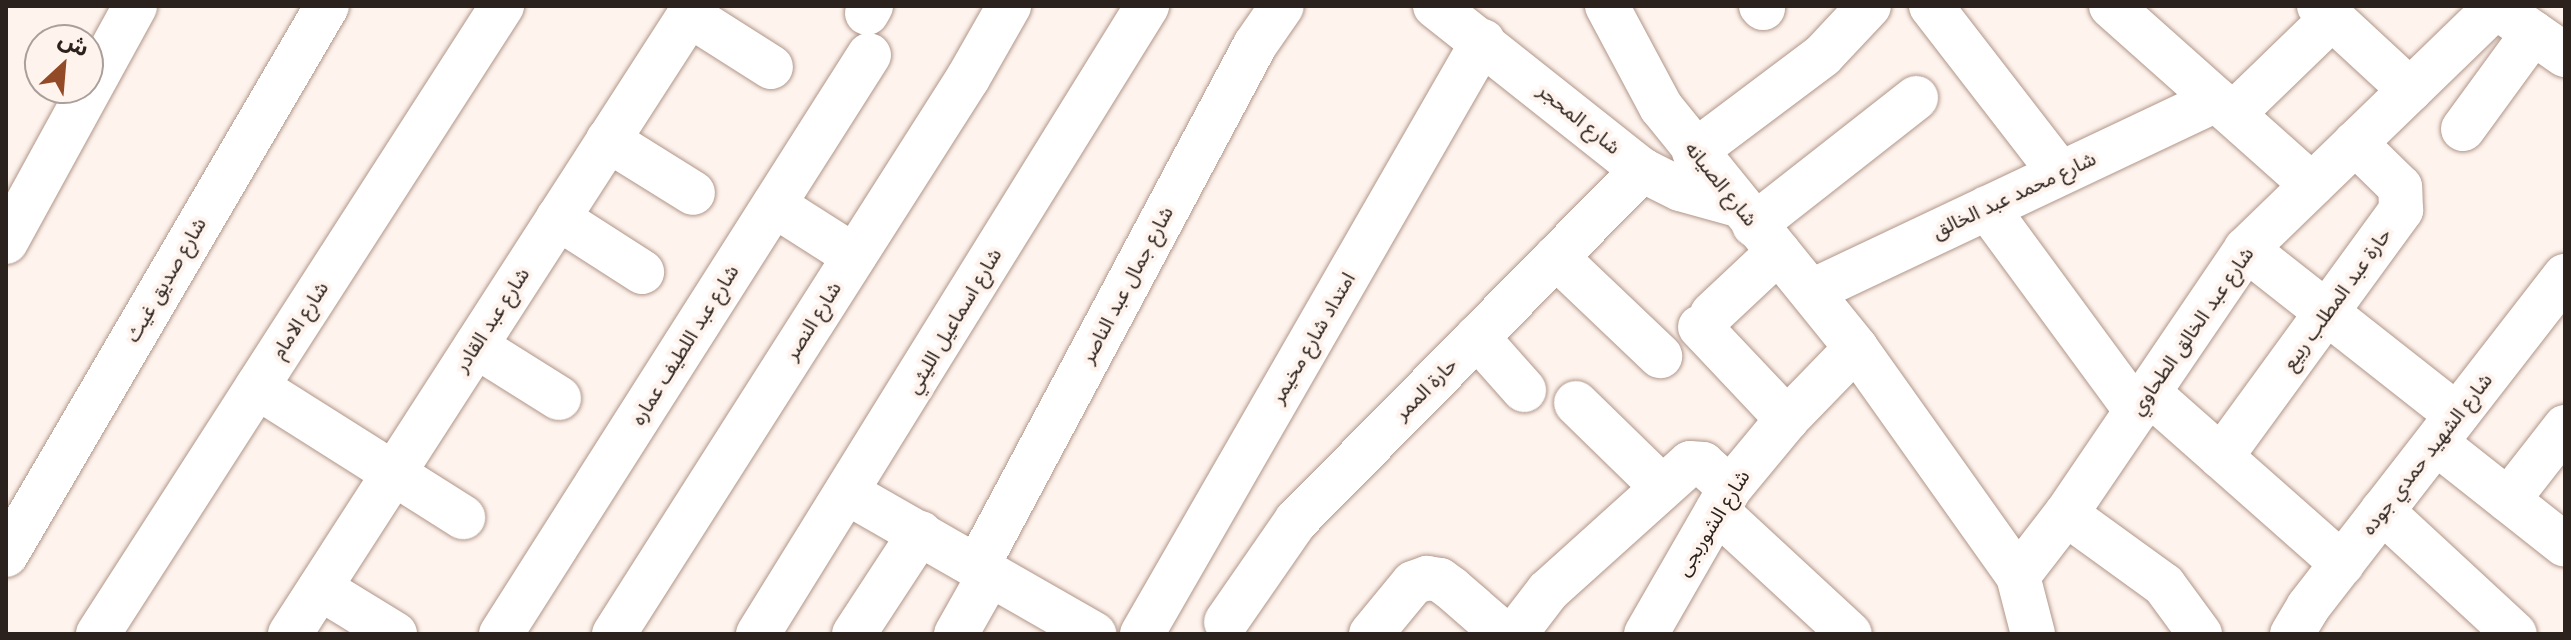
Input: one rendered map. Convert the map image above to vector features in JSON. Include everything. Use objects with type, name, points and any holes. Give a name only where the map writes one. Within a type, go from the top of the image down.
[{"type":"street","points":[[6,242],[135,6]]},
{"type":"street","name":"شارع صديق غيث","points":[[6,555],[327,6]]},
{"type":"street","name":"شارع الامام","points":[[98,634],[502,6]]},
{"type":"street","name":"شارع النصر","points":[[614,634],[968,78],[1009,6]]},
{"type":"street","name":"شارع اسماعيل الليثي","points":[[758,634],[1147,6]]},
{"type":"street","name":"شارع جمال عبد الناصر","points":[[956,634],[984,570],[1255,45],[1282,6]]},
{"type":"street","name":"شارع المحجر","points":[[1435,6],[1642,170],[1757,227]]},
{"type":"street","name":"شارع الصيانه","points":[[1607,6],[1661,107],[1694,152],[1856,348],[2018,576]]},
{"type":"street","points":[[1694,152],[1823,55],[1869,6]]},
{"type":"street","points":[[1931,6],[2060,173]]},
{"type":"street","points":[[2111,6],[2312,185]]},
{"type":"street","points":[[2463,129],[2556,46],[2495,7]]},
{"type":"street","name":"شارع عبد الخالق الطحاوي","points":[[2018,576],[2066,514],[2246,249],[2495,7]]},
{"type":"street","points":[[692,10],[771,67]]},
{"type":"street","name":"شارع عبد القادر","points":[[290,634],[692,10]]},
{"type":"street","points":[[2325,12],[2410,90]]},
{"type":"street","name":"شارع محمد عبد الخالق","points":[[1812,291],[2060,173],[2224,107],[2325,12]]},
{"type":"street","name":"امتداد شارع مخيمر","points":[[1142,634],[1483,41]]},
{"type":"street","name":"شارع عبد اللطيف عماره","points":[[501,634],[869,55]]},
{"type":"street","points":[[1787,419],[1706,320],[1757,227],[1916,98]]},
{"type":"street","points":[[608,140],[693,193]]},
{"type":"street","name":"حارة عبد المطلب ربيع","points":[[2221,457],[2401,210],[2400,187],[2355,143]]},
{"type":"street","name":"حارة الممر","points":[[1233,628],[1296,521],[1642,170]]},
{"type":"street","points":[[774,205],[854,256]]},
{"type":"street","points":[[1987,208],[2142,402],[2221,457],[2342,564]]},
{"type":"street","points":[[558,218],[642,272]]},
{"type":"street","points":[[2246,249],[2327,313],[2446,429],[2508,500],[2565,545]]},
{"type":"street","points":[[1556,257],[1660,356]]},
{"type":"street","name":"شارع الشهيد حمدي جوده","points":[[2312,625],[2342,564],[2446,429],[2561,288]]},
{"type":"street","points":[[1477,337],[1524,390]]},
{"type":"street","points":[[476,346],[559,398]]},
{"type":"street","name":"شارع الشوربجى","points":[[1646,634],[1723,500],[1787,419],[1856,348]]},
{"type":"street","points":[[257,387],[463,517]]},
{"type":"street","points":[[1576,403],[1662,487]]},
{"type":"street","points":[[2508,500],[2565,427]]},
{"type":"street","points":[[1515,634],[1548,591],[1685,467],[1697,462],[1723,500],[1823,625]]},
{"type":"street","points":[[848,493],[1094,634]]},
{"type":"street","points":[[2382,511],[2515,634]]},
{"type":"street","points":[[2066,514],[2164,585],[2200,634]]},
{"type":"street","points":[[854,634],[920,533]]},
{"type":"street","points":[[1371,634],[1413,583],[1463,573],[1504,634]]},
{"type":"street","points":[[2018,576],[2033,634]]},
{"type":"street","points":[[1173,580],[1233,628]]},
{"type":"street","points":[[320,588],[395,634]]}]
